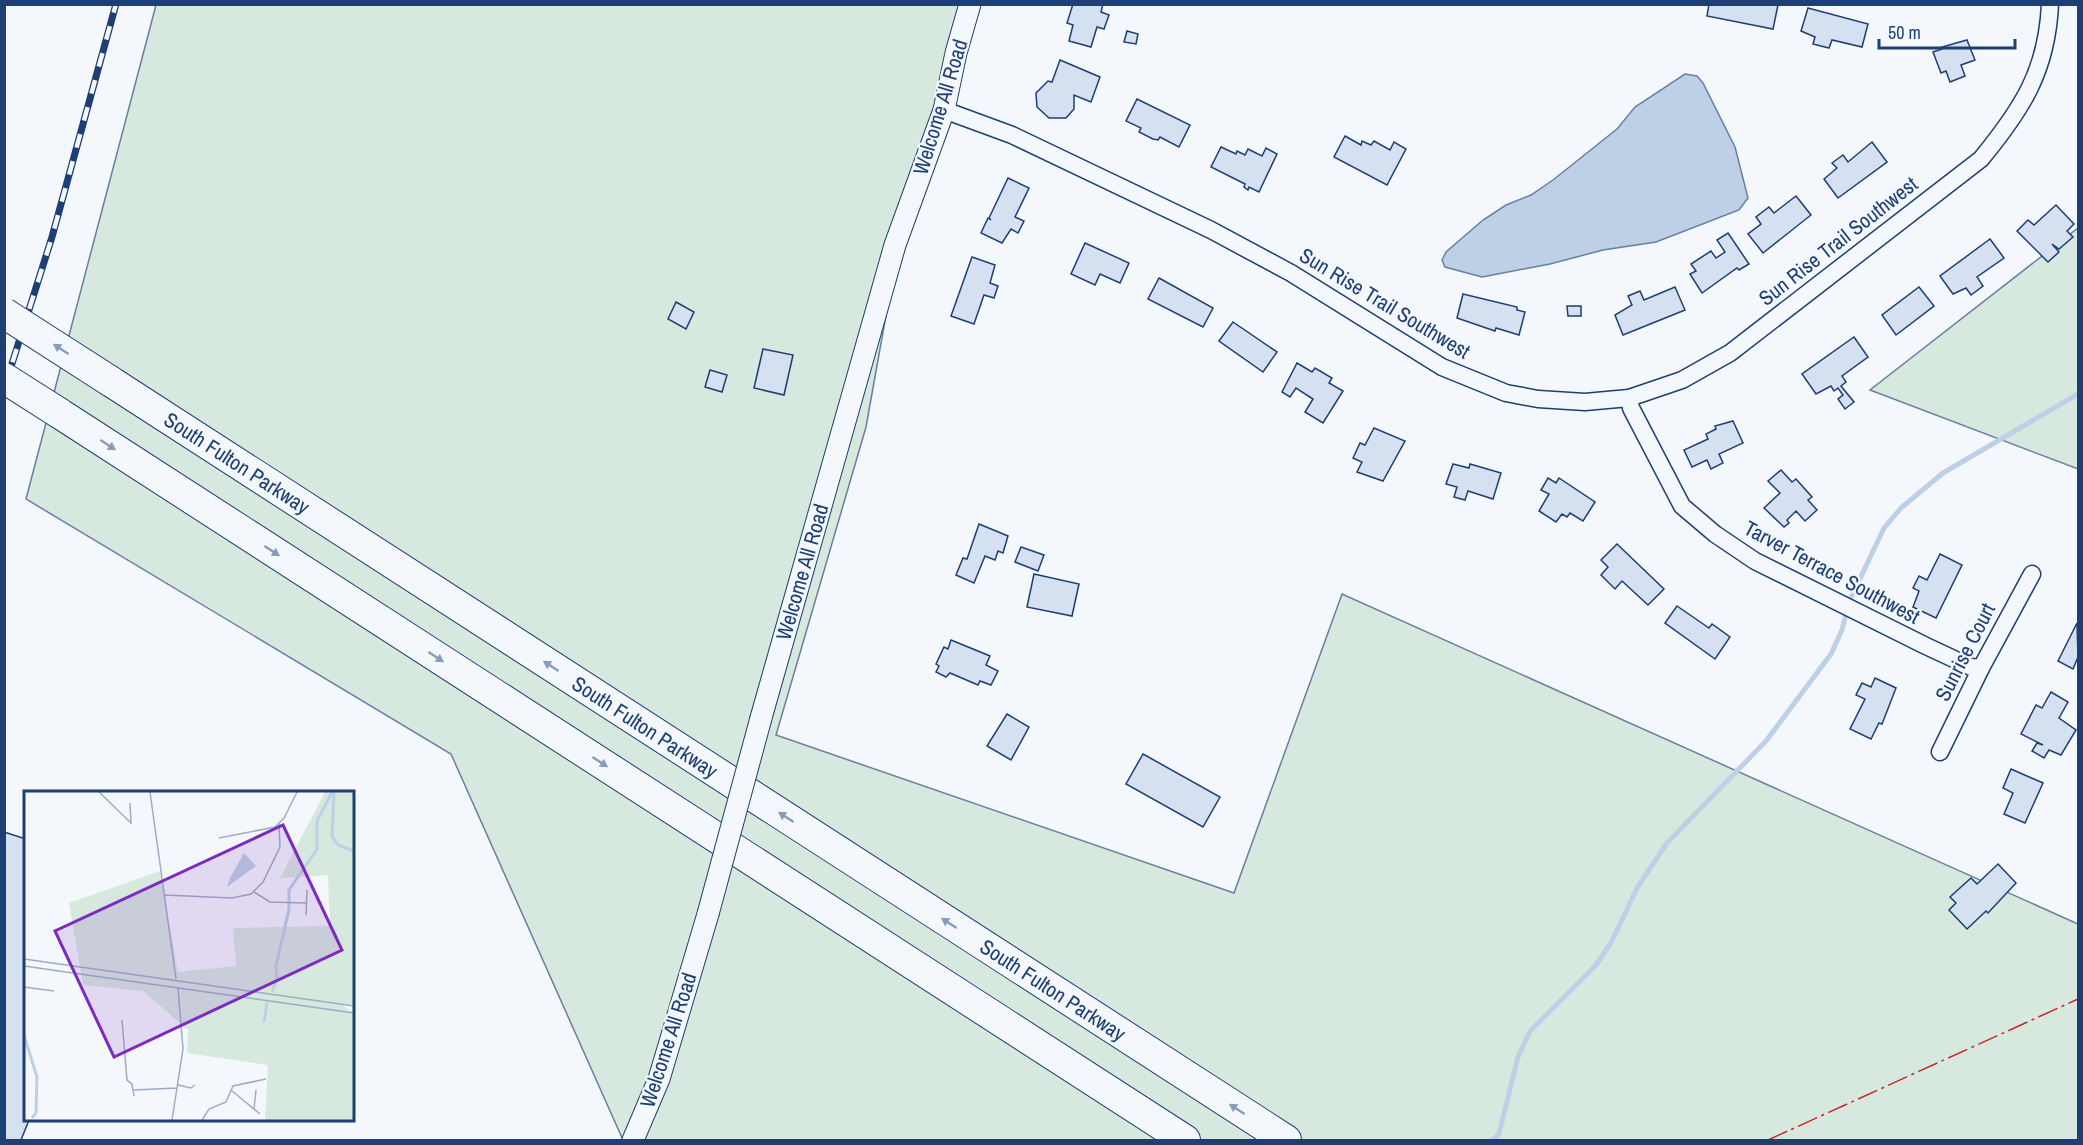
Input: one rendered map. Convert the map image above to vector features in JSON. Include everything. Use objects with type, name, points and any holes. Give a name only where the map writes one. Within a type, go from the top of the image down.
[{"type":"highway","name":"South Fulton Parkway","points":[[4,313],[1286,1140]]},
{"type":"highway","points":[[4,378],[1185,1140]]},
{"type":"street","name":"Welcome All Road","points":[[633,1140],[659,1079],[708,914],[760,718],[894,245],[944,110],[956,52],[970,4]]},
{"type":"street","name":"Sun Rise Trail Southwest","points":[[944,110],[1012,135],[1211,230],[1291,273],[1442,367],[1484,385],[1538,399],[1585,402],[1629,398],[1682,380],[1730,353],[1981,159],[2014,119],[2036,76],[2049,28],[2050,4]]},
{"type":"street","name":"Tarver Terrace Southwest","points":[[1629,398],[1631,408],[1682,506],[1715,534],[1755,561],[1926,646],[1971,667],[1981,668]]},
{"type":"street","name":"Sunrise Court","points":[[1941,752],[1981,668],[2032,574]]},
{"type":"shaded area","points":[[156,5],[968,5],[890,293],[866,427],[776,735],[1234,893],[1342,594],[2078,924],[2078,1140],[623,1140],[451,754],[26,499]]},
{"type":"shaded area","points":[[2078,228],[2078,469],[1870,390]]},
{"type":"water","points":[[1685,74],[1697,76],[1703,83],[1735,147],[1748,198],[1739,210],[1656,242],[1603,250],[1550,264],[1482,277],[1445,267],[1442,260],[1446,252],[1483,220],[1506,205],[1531,195],[1553,180],[1617,129],[1635,107]]},
{"type":"building","points":[[1073,4],[1103,4],[1101,12],[1109,15],[1104,29],[1097,27],[1091,47],[1069,41],[1073,25],[1067,23]]},
{"type":"building","points":[[1709,4],[1778,5],[1773,29],[1707,16]]},
{"type":"building","points":[[1808,8],[1868,24],[1862,47],[1832,40],[1829,48],[1813,44],[1815,37],[1801,31]]},
{"type":"building","points":[[1127,31],[1138,34],[1136,44],[1124,42]]},
{"type":"building","points":[[1967,40],[1975,60],[1961,65],[1965,76],[1950,82],[1946,71],[1941,73],[1933,52]]},
{"type":"building","points":[[1060,60],[1100,77],[1091,102],[1074,95],[1074,109],[1066,118],[1049,118],[1037,107],[1036,93],[1048,81],[1052,82]]},
{"type":"building","points":[[1137,99],[1190,125],[1179,147],[1160,137],[1158,140],[1153,139],[1139,132],[1141,128],[1126,121]]},
{"type":"building","points":[[1345,136],[1361,145],[1362,141],[1371,145],[1374,141],[1390,150],[1394,142],[1406,149],[1387,185],[1334,157]]},
{"type":"building","points":[[1872,142],[1887,162],[1838,198],[1824,179],[1837,168],[1832,163],[1843,155],[1848,162]]},
{"type":"building","points":[[1221,147],[1236,154],[1237,151],[1245,155],[1248,149],[1262,156],[1266,148],[1277,154],[1259,192],[1249,187],[1248,190],[1244,187],[1245,184],[1211,167]]},
{"type":"building","points":[[1008,178],[1029,188],[1015,217],[1024,221],[1018,233],[1011,229],[1002,243],[981,233],[988,218],[991,220],[989,218]]},
{"type":"building","points":[[1796,196],[1811,215],[1763,253],[1748,234],[1761,224],[1756,217],[1769,207],[1774,213]]},
{"type":"building","points":[[2056,205],[2074,224],[2067,231],[2073,237],[2059,249],[2052,244],[2059,252],[2048,262],[2017,231],[2028,220],[2034,225]]},
{"type":"building","points":[[1728,233],[1749,264],[1739,270],[1737,268],[1702,293],[1690,274],[1696,271],[1691,264],[1711,251],[1716,258],[1725,252],[1717,240]]},
{"type":"building","points":[[1990,239],[2004,258],[1977,277],[1983,286],[1971,295],[1966,288],[1953,294],[1940,276]]},
{"type":"building","points":[[1085,243],[1129,263],[1120,283],[1100,274],[1095,285],[1071,274]]},
{"type":"building","points":[[972,257],[995,265],[990,283],[998,286],[994,298],[984,295],[974,324],[951,316]]},
{"type":"building","points":[[1159,278],[1213,308],[1203,327],[1148,299]]},
{"type":"building","points":[[1675,287],[1685,310],[1623,335],[1615,315],[1632,305],[1628,296],[1640,291],[1644,300]]},
{"type":"building","points":[[1919,287],[1934,306],[1896,335],[1882,315]]},
{"type":"building","points":[[1463,294],[1517,307],[1517,310],[1525,312],[1519,335],[1496,328],[1495,331],[1457,318]]},
{"type":"building","points":[[676,302],[694,312],[686,329],[668,319]]},
{"type":"building","points":[[1567,306],[1581,306],[1581,316],[1568,316]]},
{"type":"building","points":[[1233,322],[1277,352],[1263,372],[1219,341]]},
{"type":"building","points":[[1854,337],[1868,357],[1842,376],[1846,382],[1841,386],[1854,402],[1845,409],[1838,399],[1843,395],[1838,388],[1834,391],[1831,386],[1816,394],[1802,374]]},
{"type":"building","points":[[763,349],[793,355],[784,395],[754,388]]},
{"type":"building","points":[[1297,363],[1312,372],[1315,368],[1332,378],[1329,383],[1343,391],[1323,423],[1305,412],[1313,399],[1296,388],[1290,397],[1282,392]]},
{"type":"building","points":[[710,370],[727,375],[722,392],[705,387]]},
{"type":"building","points":[[1733,421],[1743,443],[1719,454],[1723,463],[1711,469],[1707,460],[1692,467],[1684,450],[1708,439],[1706,434],[1716,429],[1715,426]]},
{"type":"building","points":[[1374,428],[1405,441],[1383,481],[1357,472],[1362,462],[1353,458],[1360,443],[1365,445]]},
{"type":"building","points":[[1453,464],[1469,468],[1470,464],[1501,473],[1493,499],[1468,491],[1465,500],[1454,497],[1457,487],[1446,484]]},
{"type":"building","points":[[1781,470],[1792,482],[1796,479],[1812,497],[1808,500],[1817,510],[1805,521],[1796,511],[1784,527],[1764,508],[1780,493],[1768,481]]},
{"type":"building","points":[[1548,478],[1556,483],[1559,478],[1595,502],[1583,521],[1570,513],[1567,517],[1562,514],[1556,522],[1539,511],[1549,494],[1541,490]]},
{"type":"building","points":[[979,524],[1008,536],[1003,553],[998,551],[995,560],[985,556],[974,583],[956,575],[963,558],[967,559]]},
{"type":"building","points":[[1617,544],[1664,589],[1648,605],[1622,581],[1615,589],[1601,575],[1608,567],[1601,560]]},
{"type":"building","points":[[1021,547],[1044,555],[1038,571],[1015,562]]},
{"type":"building","points":[[1940,554],[1962,565],[1936,618],[1913,607],[1919,591],[1913,588],[1919,576],[1927,580]]},
{"type":"building","points":[[1034,574],[1079,584],[1072,616],[1027,607]]},
{"type":"building","points":[[1677,606],[1709,628],[1712,624],[1730,637],[1715,659],[1665,623]]},
{"type":"building","points":[[2077,623],[2078,657],[2073,669],[2058,661]]},
{"type":"building","points":[[951,640],[990,656],[986,665],[998,671],[991,685],[980,681],[978,685],[950,673],[946,677],[936,672],[939,666],[936,664],[944,647],[948,649]]},
{"type":"building","points":[[1875,678],[1896,688],[1882,724],[1879,723],[1871,739],[1850,729],[1865,699],[1856,695],[1862,683],[1871,687]]},
{"type":"building","points":[[2051,692],[2068,702],[2059,718],[2076,730],[2061,755],[2049,750],[2044,758],[2032,751],[2037,743],[2043,745],[2021,734],[2036,705],[2042,708]]},
{"type":"building","points":[[1007,714],[1029,727],[1011,760],[987,746]]},
{"type":"building","points":[[1143,754],[1220,797],[1203,827],[1126,784]]},
{"type":"building","points":[[2011,769],[2043,783],[2025,823],[2004,814],[2013,793],[2003,788]]},
{"type":"building","points":[[4,832],[24,838],[24,1121],[29,1121],[21,1140],[4,1140]]},
{"type":"building","points":[[1998,864],[2016,883],[1988,913],[1986,911],[1967,929],[1949,910],[1956,903],[1950,897],[1971,878],[1977,884]]},
{"type":"waterway","points":[[1493,1140],[1499,1134],[1518,1057],[1530,1031],[1596,965],[1612,941],[1637,888],[1667,843],[1766,741],[1831,654],[1842,630],[1849,602],[1884,528],[1901,508],[1943,473],[2078,394]]},
{"type":"railway","points":[[4,389],[52,237],[116,4]]},
{"type":"power","points":[[1768,1140],[2078,999]]}]
